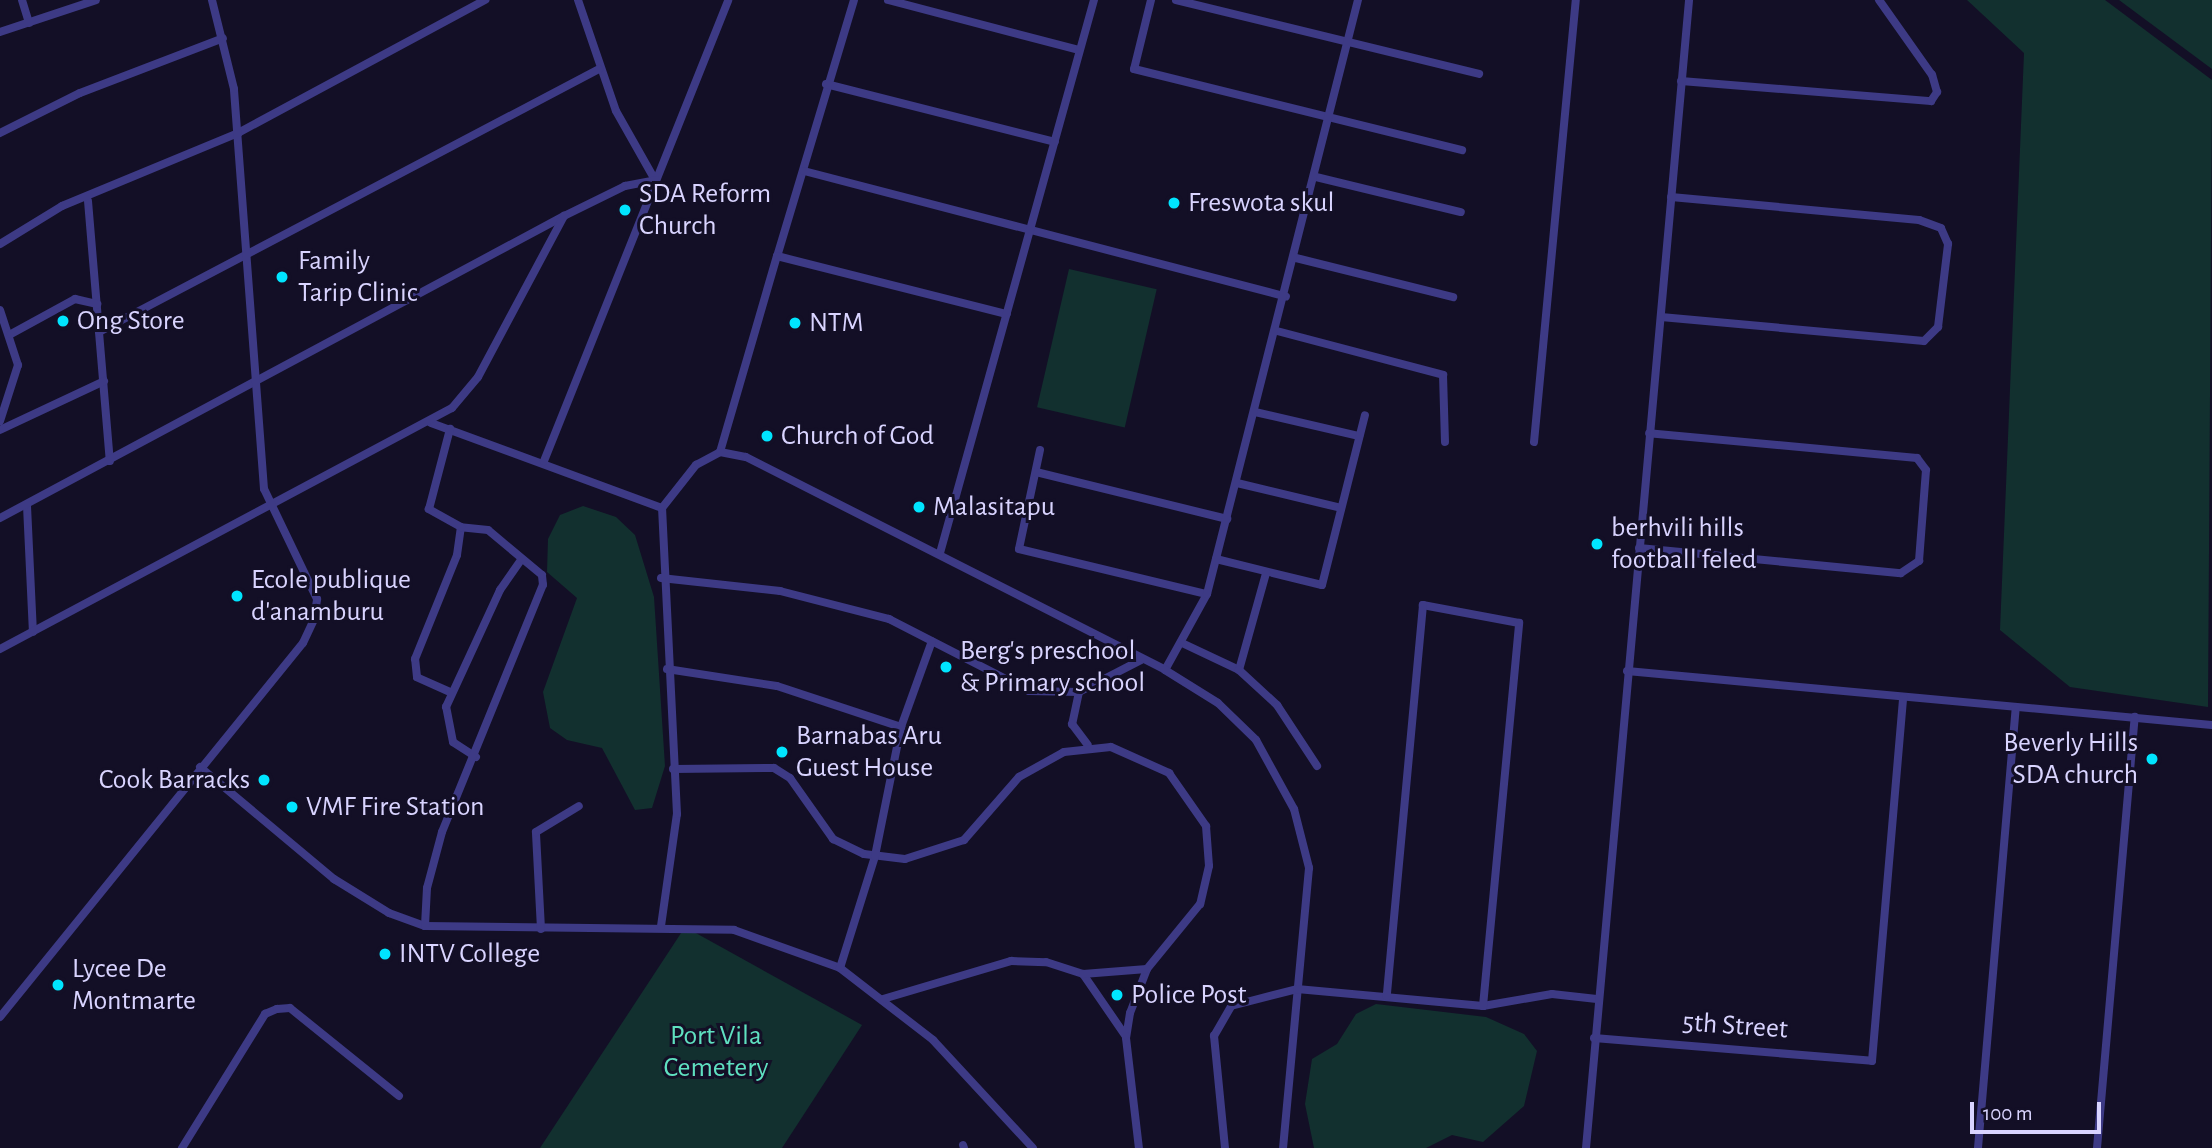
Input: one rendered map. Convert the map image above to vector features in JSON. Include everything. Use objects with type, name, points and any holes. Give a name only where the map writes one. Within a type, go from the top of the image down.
[{"type":"street","points":[[22,0],[29,23]]},
{"type":"street","points":[[0,32],[96,0]]},
{"type":"street","points":[[0,244],[62,206],[88,201],[238,134],[485,0]]},
{"type":"street","points":[[579,0],[599,69],[638,158],[655,180]]},
{"type":"street","points":[[544,461],[729,0]]},
{"type":"street","points":[[720,452],[854,0]]},
{"type":"street","points":[[888,0],[1078,50]]},
{"type":"street","points":[[940,553],[1094,0]]},
{"type":"street","points":[[1151,0],[1134,69],[1330,114],[1462,150]]},
{"type":"street","points":[[1175,0],[1479,74]]},
{"type":"street","points":[[1165,670],[1207,594],[1297,258],[1358,0]]},
{"type":"street","points":[[1534,442],[1576,0]]},
{"type":"street","points":[[1586,1148],[1597,999],[1689,0]]},
{"type":"street","points":[[1681,81],[1931,101],[1937,92],[1932,75],[1879,0]]},
{"type":"street","points":[[0,1017],[303,643],[314,619],[317,599],[268,506],[256,386],[238,134],[215,1]]},
{"type":"street","points":[[0,133],[80,93],[223,38]]},
{"type":"street","points":[[99,332],[599,69]]},
{"type":"street","points":[[827,84],[1055,142]]},
{"type":"street","points":[[804,171],[1286,297]]},
{"type":"street","points":[[1316,177],[1461,212]]},
{"type":"street","points":[[0,518],[256,386],[564,216],[625,186],[655,180]]},
{"type":"street","points":[[1661,317],[1924,341],[1938,327],[1948,244],[1941,228],[1919,220],[1671,197]]},
{"type":"street","points":[[88,201],[110,461]]},
{"type":"street","points":[[0,649],[268,506],[431,423],[478,377],[564,216]]},
{"type":"street","points":[[777,256],[1007,314]]},
{"type":"street","points":[[1297,258],[1453,298]]},
{"type":"street","points":[[11,334],[75,299],[97,304]]},
{"type":"street","points":[[0,310],[11,334],[18,365],[0,421]]},
{"type":"street","points":[[1277,331],[1443,375],[1445,442]]},
{"type":"street","points":[[0,430],[104,380]]},
{"type":"street","points":[[1255,412],[1359,436]]},
{"type":"street","points":[[1216,559],[1322,585],[1365,415]]},
{"type":"street","points":[[431,423],[544,461],[613,494],[662,508]]},
{"type":"street","points":[[425,926],[426,888],[442,832],[476,757],[543,585],[542,575],[520,561],[488,530],[461,527],[429,509],[428,497],[450,429]]},
{"type":"street","points":[[1639,548],[1901,573],[1919,561],[1926,470],[1917,458],[1649,433]]},
{"type":"street","points":[[1040,450],[1019,550],[1207,594]]},
{"type":"street","points":[[661,926],[677,814],[661,578],[662,508],[696,465],[720,452],[746,457],[940,553],[1141,660],[1165,670],[1218,703],[1256,740],[1294,809],[1308,868],[1283,1148]]},
{"type":"street","points":[[1036,472],[1227,519]]},
{"type":"street","points":[[1237,482],[1341,508]]},
{"type":"street","points":[[27,506],[33,632]]},
{"type":"street","points":[[450,692],[417,677],[415,659],[457,555],[461,527]]},
{"type":"street","points":[[476,757],[453,742],[446,707],[450,692],[520,561]]},
{"type":"street","points":[[1239,670],[1266,573]]},
{"type":"street","points":[[661,578],[780,591],[889,619],[1029,691],[1079,692],[1141,660]]},
{"type":"street","points":[[1387,996],[1423,605],[1519,623],[1483,1006]]},
{"type":"street","points":[[840,968],[875,856],[901,727],[932,641]]},
{"type":"street","points":[[1182,643],[1239,670],[1277,705],[1317,766]]},
{"type":"street","points":[[667,669],[777,686],[901,727]]},
{"type":"street","points":[[1627,671],[2212,725]]},
{"type":"street","points":[[1079,692],[1072,724],[1088,746]]},
{"type":"street","name":"5th Street","points":[[1594,1038],[1872,1061],[1903,697]]},
{"type":"street","points":[[1978,1148],[2016,709]]},
{"type":"street","points":[[2097,1148],[2135,717]]},
{"type":"street","points":[[673,769],[774,768],[790,778],[834,839],[875,856],[912,858],[949,848],[980,825],[1025,772],[1088,746],[1123,749],[1154,762],[1183,786],[1206,826],[1209,866],[1200,904],[1147,969],[1126,1038],[1139,1148]]},
{"type":"street","points":[[200,767],[334,879],[389,913],[425,926],[541,929],[661,926],[734,930],[840,968],[883,999],[992,1098],[1033,1148]]},
{"type":"street","points":[[541,929],[536,832],[579,806]]},
{"type":"street","points":[[883,999],[1011,961],[1046,962],[1083,974],[1147,969]]},
{"type":"street","points":[[1083,974],[1126,1038]]},
{"type":"street","points":[[1225,1148],[1215,1025],[1231,1006],[1297,989],[1483,1006],[1552,993],[1597,999]]},
{"type":"street","points":[[182,1148],[265,1014],[277,1009],[290,1008],[399,1096]]},
{"type":"green space","points":[[1967,0],[2105,0],[2212,80],[2208,707],[2070,687],[2000,630],[2024,53]]},
{"type":"green space","points":[[2119,0],[2212,0],[2212,69]]},
{"type":"green space","points":[[1069,269],[1157,289],[1125,428],[1037,407]]},
{"type":"green space","points":[[583,506],[616,517],[635,535],[654,597],[665,766],[652,808],[635,810],[602,748],[567,740],[550,728],[543,692],[577,598],[547,572],[548,539],[560,515]]},
{"type":"green space","name":"Port Vila Cemetery","points":[[685,927],[862,1025],[782,1148],[540,1148]]},
{"type":"green space","points":[[1376,1004],[1486,1017],[1524,1034],[1537,1051],[1524,1106],[1483,1142],[1452,1135],[1426,1148],[1314,1148],[1305,1104],[1312,1059],[1337,1044],[1356,1014]]},
{"type":"place","name":"Freswota skul","points":[[1174,203]]},
{"type":"place","name":"SDA Reform Church","points":[[625,210]]},
{"type":"place","name":"Family Tarip Clinic","points":[[282,277]]},
{"type":"place","name":"Ong Store","points":[[63,321]]},
{"type":"place","name":"NTM","points":[[795,323]]},
{"type":"place","name":"Church of God","points":[[767,436]]},
{"type":"place","name":"Malasitapu","points":[[919,507]]},
{"type":"place","name":"berhvili hills football feled","points":[[1597,544]]},
{"type":"place","name":"Ecole publique d'anamburu","points":[[237,596]]},
{"type":"place","name":"Berg's preschool & Primary school","points":[[946,667]]},
{"type":"place","name":"Barnabas Aru Guest House","points":[[782,752]]},
{"type":"place","name":"Beverly Hills SDA church","points":[[2152,759]]},
{"type":"place","name":"Cook Barracks","points":[[264,780]]},
{"type":"place","name":"VMF Fire Station","points":[[292,807]]},
{"type":"place","name":"INTV College","points":[[385,954]]},
{"type":"place","name":"Lycee De Montmarte","points":[[58,985]]},
{"type":"place","name":"Police Post","points":[[1117,995]]}]
